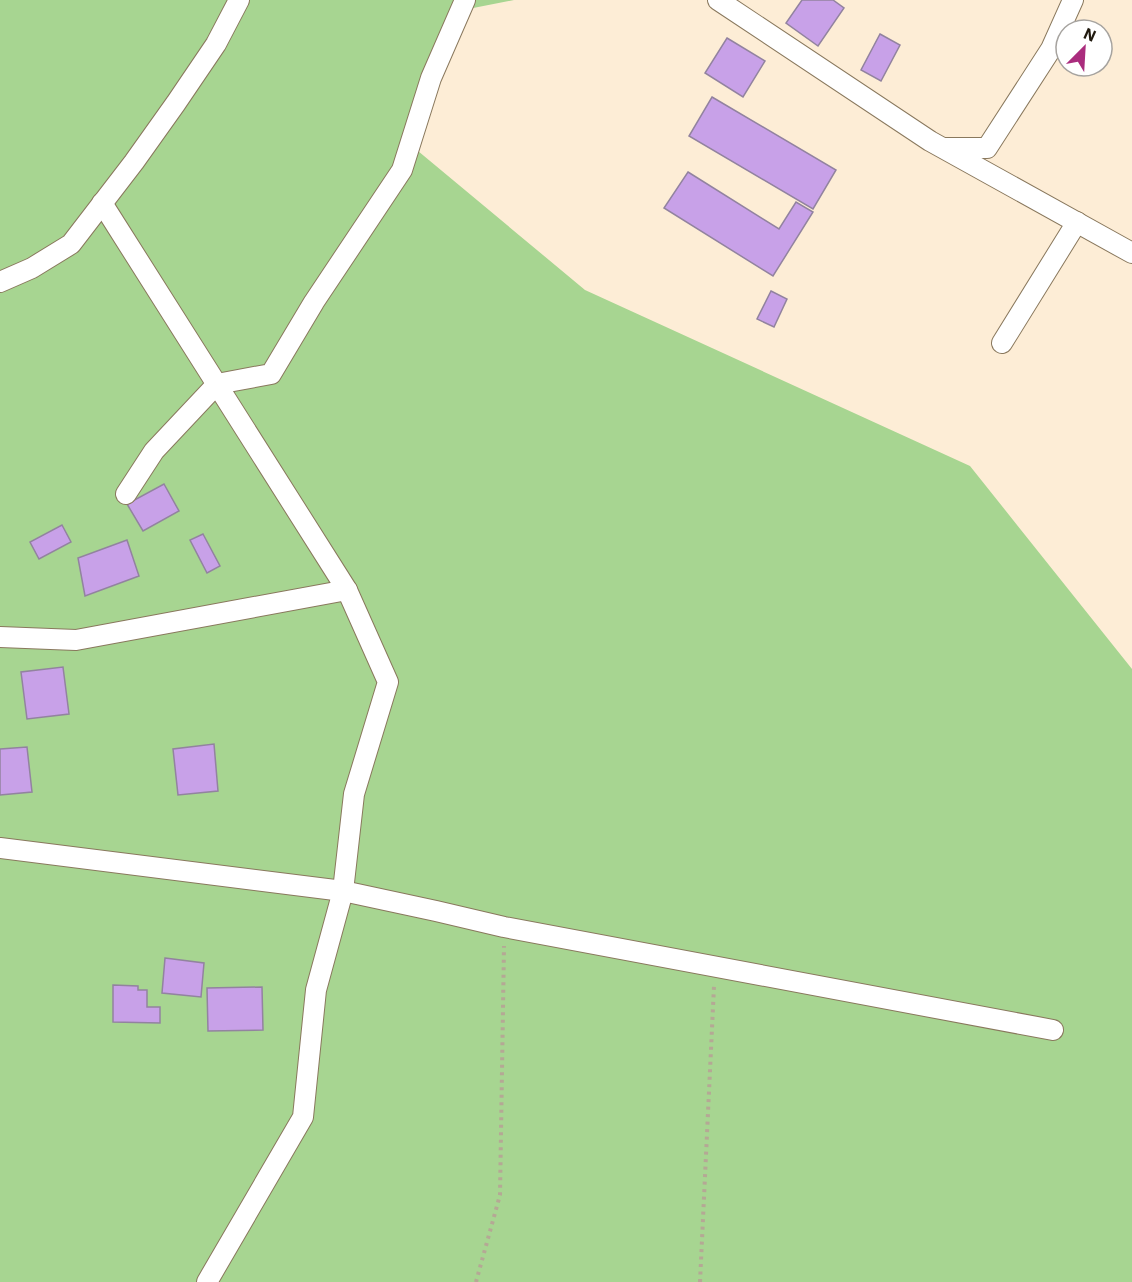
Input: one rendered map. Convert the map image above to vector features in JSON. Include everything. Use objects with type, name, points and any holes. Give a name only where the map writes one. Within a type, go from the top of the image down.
[{"type":"street","points":[[0,282],[32,268],[71,244],[134,162],[216,44],[239,0]]},
{"type":"street","points":[[126,494],[154,451],[217,384],[271,374],[314,302],[402,170],[431,78],[465,0]]},
{"type":"street","points":[[718,0],[943,148],[1132,253]]},
{"type":"street","points":[[943,148],[987,148],[1051,49],[1073,0]]},
{"type":"street","points":[[102,204],[347,590],[388,682],[354,794],[343,891],[316,990],[303,1117],[207,1282]]},
{"type":"street","points":[[1002,343],[1077,222]]},
{"type":"street","points":[[0,637],[76,639],[347,590]]},
{"type":"street","points":[[0,848],[343,891],[504,927],[1053,1030]]},
{"type":"path","points":[[476,1282],[500,1195],[504,927]]},
{"type":"path","points":[[700,1282],[715,968]]},
{"type":"green space","points":[[0,0],[514,0],[463,10],[412,146],[585,290],[970,466],[1132,669],[1132,1282],[0,1282]]},
{"type":"building","points":[[802,0],[833,0],[844,8],[818,46],[786,23]]},
{"type":"building","points":[[880,34],[900,45],[881,81],[861,70]]},
{"type":"building","points":[[727,38],[765,61],[743,97],[705,73]]},
{"type":"building","points":[[712,97],[836,170],[813,209],[689,136]]},
{"type":"building","points":[[688,172],[779,229],[796,202],[813,212],[773,276],[664,208]]},
{"type":"building","points":[[771,291],[787,299],[774,327],[757,319]]},
{"type":"building","points":[[164,484],[179,511],[143,531],[127,504]]},
{"type":"building","points":[[62,525],[71,542],[39,559],[30,542]]},
{"type":"building","points":[[203,534],[220,566],[207,573],[190,540]]},
{"type":"building","points":[[127,540],[139,576],[85,596],[78,558]]},
{"type":"building","points":[[63,667],[69,714],[27,719],[21,672]]},
{"type":"building","points":[[214,744],[218,791],[178,795],[173,749]]},
{"type":"building","points":[[27,747],[32,792],[0,795],[0,749]]},
{"type":"building","points":[[165,958],[204,963],[201,997],[162,993]]},
{"type":"building","points":[[113,985],[138,986],[138,990],[147,990],[147,1007],[160,1007],[160,1023],[113,1022]]},
{"type":"building","points":[[262,987],[263,1030],[208,1031],[207,988]]}]
